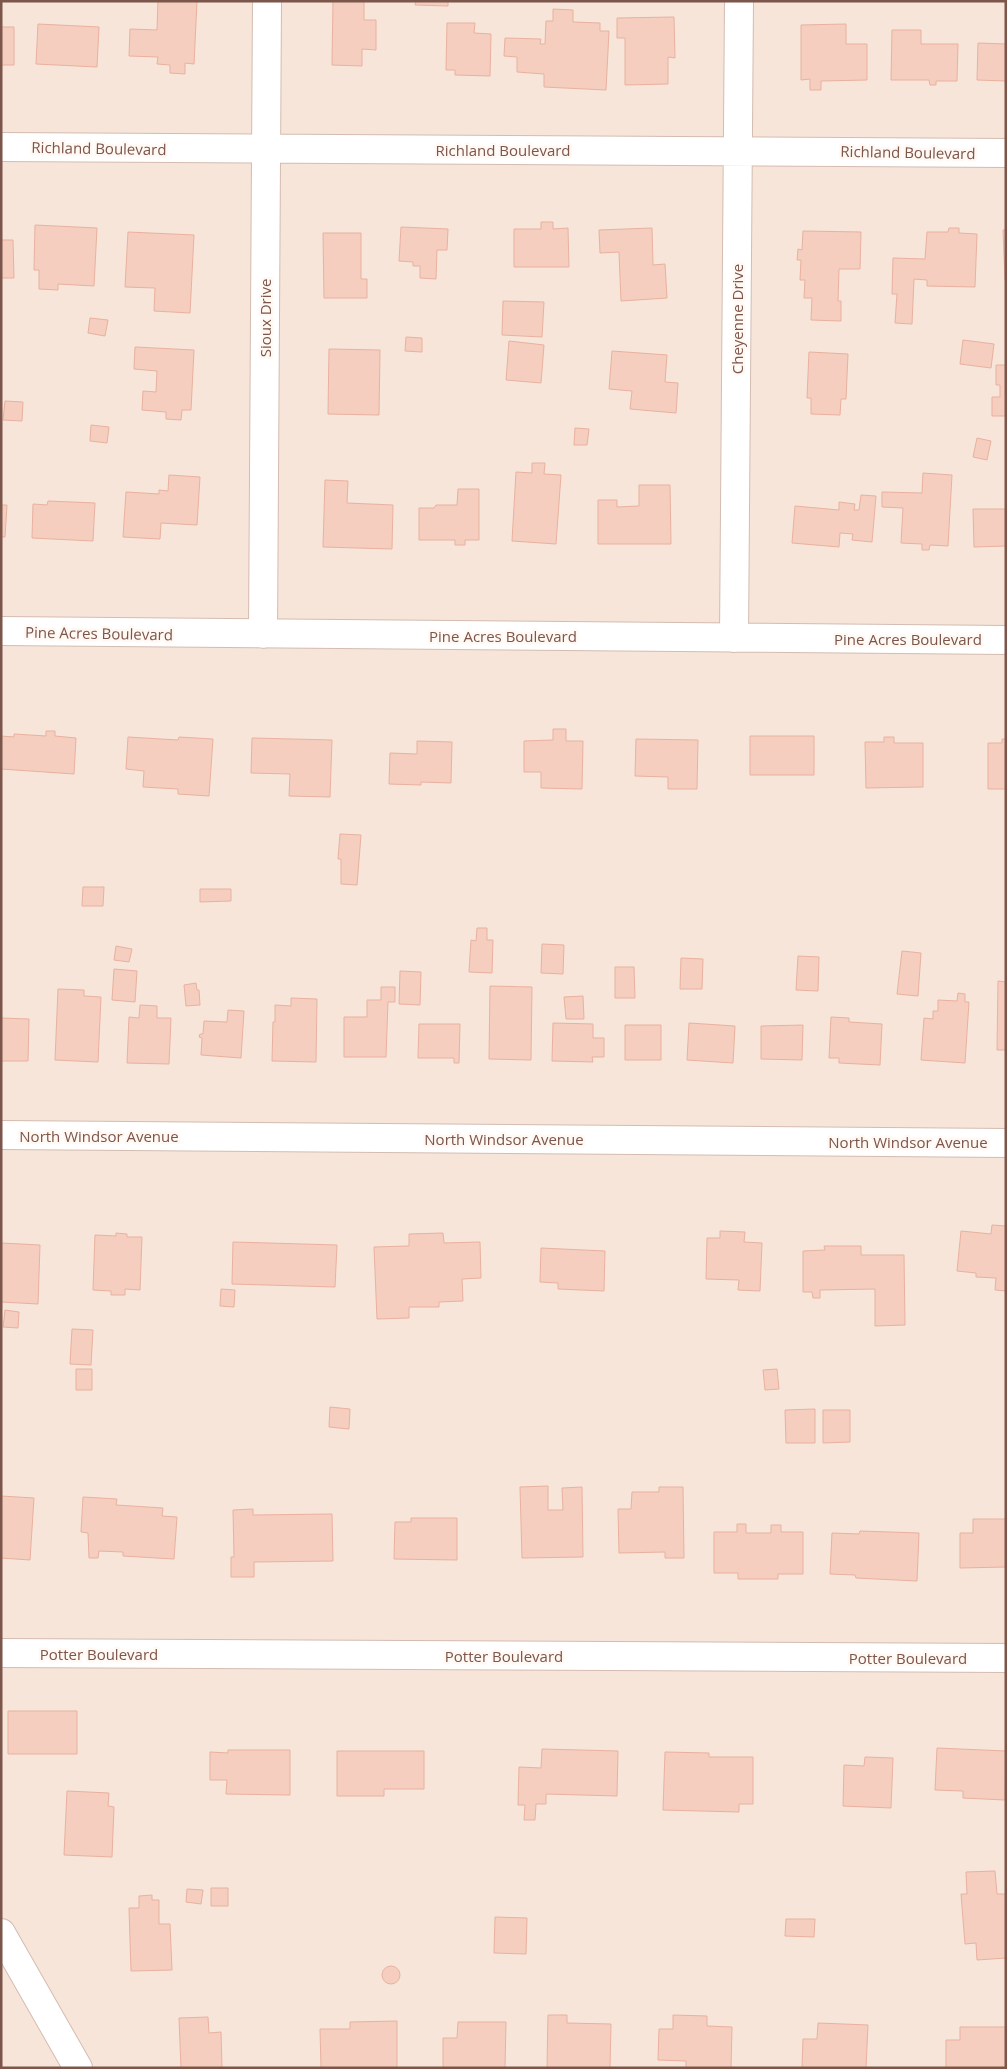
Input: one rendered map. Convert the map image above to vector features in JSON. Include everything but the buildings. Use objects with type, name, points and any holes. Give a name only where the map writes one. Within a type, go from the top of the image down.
[{"type":"street","name":"Sioux Drive","points":[[263,634],[267,1]]},
{"type":"street","name":"Cheyenne Drive","points":[[734,638],[739,1]]},
{"type":"street","name":"Richland Boulevard","points":[[1,147],[1006,153]]},
{"type":"street","name":"Pine Acres Boulevard","points":[[1,632],[1006,640]]},
{"type":"street","name":"North Windsor Avenue","points":[[1,1136],[1006,1143]]},
{"type":"street","name":"Potter Boulevard","points":[[1,1653],[1006,1658]]},
{"type":"street","points":[[1,1933],[78,2068]]},
{"type":"shaded area","points":[[1,1],[1006,1],[1006,2068],[1,2068]]}]
